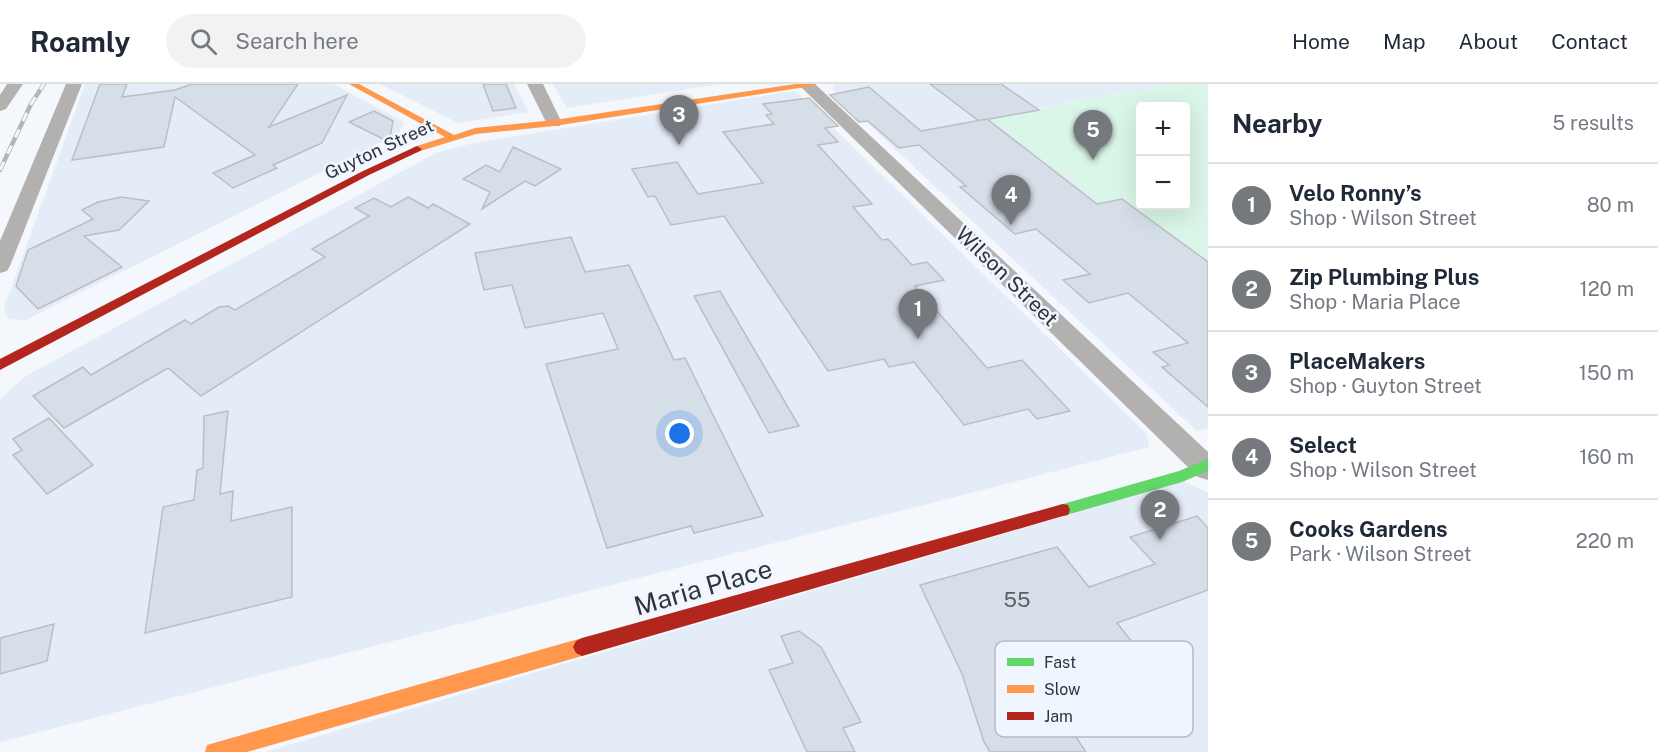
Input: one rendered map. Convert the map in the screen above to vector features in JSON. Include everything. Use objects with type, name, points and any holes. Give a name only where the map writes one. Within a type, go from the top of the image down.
[{"type":"main road","points":[[353,84],[451,137]]},
{"type":"main road","name":"Guyton Street","points":[[0,365],[400,156],[451,137],[812,84]]},
{"type":"main road","points":[[400,156],[415,133],[416,119]]},
{"type":"main road","name":"Maria Place","points":[[214,752],[1207,467]]},
{"type":"street","points":[[0,106],[15,84]]},
{"type":"street","points":[[0,266],[74,84]]},
{"type":"street","points":[[535,84],[554,123]]},
{"type":"street","name":"Wilson Street","points":[[807,84],[1207,467]]},
{"type":"shaded area","points":[[85,84],[333,84],[404,122],[399,133],[26,320],[8,319],[4,308]]},
{"type":"shaded area","points":[[380,84],[514,84],[529,112],[458,123]]},
{"type":"shaded area","points":[[553,84],[719,84],[567,108]]},
{"type":"shaded area","points":[[839,84],[1171,84],[989,117],[1208,284],[1208,428],[1197,431],[835,93],[832,89]]},
{"type":"shaded area","points":[[793,91],[798,93],[1147,434],[1149,447],[0,742],[0,399],[26,376],[436,153],[469,144]]},
{"type":"shaded area","points":[[1184,481],[1208,493],[1208,752],[265,752]]},
{"type":"green space","points":[[1171,84],[1208,84],[1208,284],[988,118]]},
{"type":"building","points":[[100,84],[127,84],[122,97],[175,90],[192,84],[298,84],[269,127],[347,95],[322,143],[273,165],[277,168],[233,188],[213,173],[255,155],[175,97],[164,147],[72,160]]},
{"type":"building","points":[[483,84],[506,84],[516,108],[493,111]]},
{"type":"building","points":[[930,84],[1001,84],[1039,110],[979,121]]},
{"type":"building","points":[[869,87],[921,131],[987,119],[1097,204],[1122,199],[1208,262],[1208,407],[1162,367],[1169,365],[1153,352],[1188,343],[1128,293],[1089,303],[1063,280],[1090,274],[1036,229],[1015,234],[960,187],[966,186],[919,145],[899,148],[868,121],[859,122],[830,95]]},
{"type":"building","points":[[809,98],[838,126],[825,128],[838,142],[818,145],[872,204],[853,207],[882,240],[888,239],[912,265],[927,262],[944,280],[915,286],[987,368],[1022,360],[1070,411],[1037,419],[1028,409],[964,425],[914,362],[889,367],[884,359],[828,371],[724,216],[671,225],[655,196],[648,197],[632,169],[677,162],[698,194],[763,183],[723,132],[774,124],[766,115],[772,114],[763,104]]},
{"type":"building","points":[[374,111],[393,121],[389,142],[349,122]]},
{"type":"building","points":[[513,147],[561,169],[535,186],[525,181],[482,209],[490,192],[463,179],[486,165],[500,172]]},
{"type":"building","points":[[121,197],[149,201],[119,230],[84,236],[122,267],[38,309],[16,286],[28,250],[93,219],[82,210],[98,202]]},
{"type":"building","points":[[408,197],[428,208],[433,204],[470,224],[201,396],[168,368],[64,428],[33,396],[83,367],[91,375],[185,320],[191,324],[219,307],[228,306],[235,310],[325,257],[312,249],[369,216],[355,208],[374,198],[391,207]]},
{"type":"building","points":[[571,237],[585,272],[629,265],[674,360],[685,358],[763,516],[694,533],[691,526],[607,548],[546,364],[618,349],[603,313],[525,328],[512,285],[484,290],[475,253]]},
{"type":"building","points":[[720,291],[799,426],[769,433],[694,296]]},
{"type":"building","points":[[228,411],[220,494],[233,491],[231,521],[292,507],[292,597],[145,633],[163,507],[194,500],[197,470],[203,468],[204,416]]},
{"type":"building","points":[[49,418],[93,465],[47,494],[13,455],[22,450],[13,439]]},
{"type":"building","points":[[1197,516],[1208,528],[1208,590],[1117,623],[1131,641],[995,641],[995,737],[1076,737],[1086,752],[990,752],[984,742],[962,674],[920,585],[1057,547],[1089,587],[1155,564],[1130,537]]},
{"type":"building","points":[[54,624],[47,661],[0,674],[0,638]]},
{"type":"building","points":[[799,631],[821,647],[861,722],[843,728],[855,752],[807,752],[769,670],[793,663],[781,636]]},
{"type":"railway","points":[[0,170],[31,104],[44,84]]},
{"type":"traffic: fast","points":[[1063,510],[1182,476],[1208,465]]},
{"type":"traffic: slow","points":[[353,84],[451,137]]},
{"type":"traffic: slow","points":[[417,149],[475,131],[554,123],[812,84]]},
{"type":"traffic: slow","points":[[214,752],[582,647]]},
{"type":"traffic: jam","points":[[0,365],[366,173],[417,149]]},
{"type":"traffic: jam","points":[[582,647],[1063,510]]},
{"type":"place","name":"PlaceMakers","points":[[679,145]]},
{"type":"place","name":"Cooks Gardens","points":[[1093,160]]},
{"type":"place","name":"Select","points":[[1011,225]]},
{"type":"place","name":"Velo Ronny’s","points":[[918,339]]},
{"type":"place","name":"Zip Plumbing Plus","points":[[1160,540]]}]
